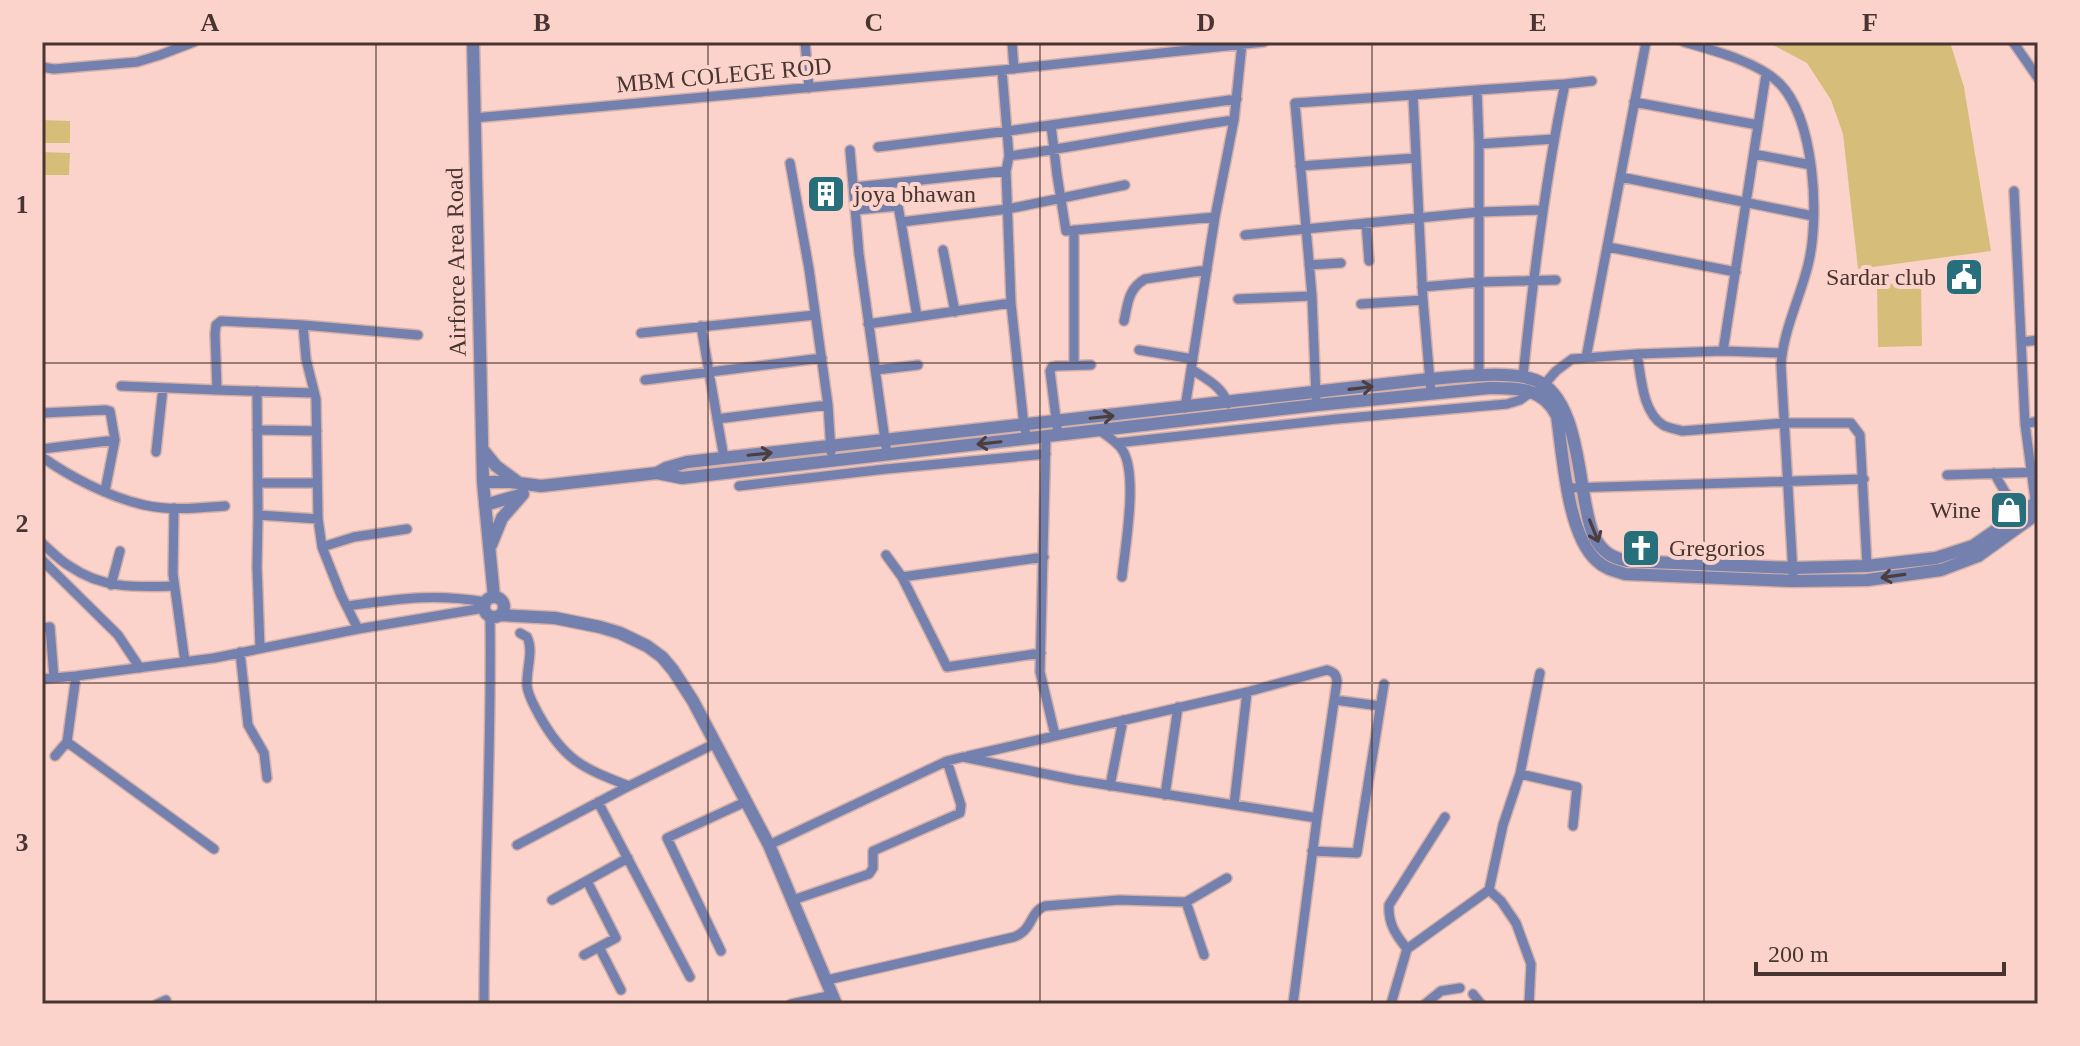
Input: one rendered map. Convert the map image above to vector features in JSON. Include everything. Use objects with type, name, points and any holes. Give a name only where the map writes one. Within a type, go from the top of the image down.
[{"type":"street","points":[[42,67],[54,69],[137,62],[194,42]]},
{"type":"street","name":"Airforce Area Road","points":[[473,42],[483,482],[493,607],[484,1004]]},
{"type":"street","points":[[805,42],[809,88]]},
{"type":"street","points":[[1012,42],[1014,69]]},
{"type":"street","name":"MBM COLEGE ROD","points":[[474,118],[1014,69],[1172,48],[1264,42]]},
{"type":"street","points":[[1586,358],[1646,42]]},
{"type":"street","points":[[1684,42],[1733,56],[1778,81],[1793,101],[1811,165],[1813,238],[1782,353],[1793,574]]},
{"type":"street","points":[[2013,42],[2038,78]]},
{"type":"street","points":[[1185,408],[1215,217],[1234,120],[1242,44]]},
{"type":"street","points":[[1002,70],[1009,156],[1006,171],[1011,303],[1026,432]]},
{"type":"street","points":[[1723,351],[1766,74]]},
{"type":"street","points":[[1316,399],[1312,296],[1295,103],[1592,81]]},
{"type":"street","points":[[1523,376],[1543,210],[1565,84]]},
{"type":"street","points":[[1477,90],[1479,375]]},
{"type":"street","points":[[1413,95],[1422,287],[1431,393]]},
{"type":"street","points":[[878,147],[1237,99]]},
{"type":"street","points":[[1634,102],[1758,125]]},
{"type":"street","points":[[1009,156],[1234,120]]},
{"type":"street","points":[[1051,125],[1066,231],[1215,217]]},
{"type":"street","points":[[1479,144],[1554,139]]},
{"type":"street","points":[[850,150],[868,324],[885,440],[891,453],[886,469]]},
{"type":"street","points":[[1754,154],[1811,165]]},
{"type":"street","points":[[1300,166],[1416,158]]},
{"type":"street","points":[[790,163],[822,358],[832,461]]},
{"type":"street","points":[[855,187],[1006,171]]},
{"type":"street","points":[[1621,177],[1813,216]]},
{"type":"street","points":[[901,222],[1008,209],[1125,185]]},
{"type":"street","points":[[2014,191],[2025,424],[2037,508]]},
{"type":"street","points":[[856,210],[898,206],[917,316]]},
{"type":"street","points":[[1245,235],[1479,212],[1543,210]]},
{"type":"street","points":[[1366,223],[1369,261]]},
{"type":"street","points":[[1074,230],[1074,365]]},
{"type":"street","points":[[1608,247],[1736,272]]},
{"type":"street","points":[[943,250],[955,312]]},
{"type":"street","points":[[1309,265],[1341,263]]},
{"type":"street","points":[[1124,321],[1129,294],[1138,283],[1145,279],[1207,270]]},
{"type":"street","points":[[1422,287],[1556,280]]},
{"type":"street","points":[[1238,299],[1312,296]]},
{"type":"street","points":[[1361,304],[1423,300]]},
{"type":"street","points":[[868,324],[1011,303]]},
{"type":"street","points":[[641,333],[815,315]]},
{"type":"street","points":[[217,390],[215,334],[221,321],[418,335]]},
{"type":"street","points":[[303,325],[306,359],[314,393],[318,519],[322,547],[358,629]]},
{"type":"street","points":[[701,326],[724,458]]},
{"type":"street","points":[[2022,342],[2038,340]]},
{"type":"street","points":[[1139,350],[1192,364],[1218,387],[1229,409]]},
{"type":"street","points":[[1116,443],[1507,404],[1537,390],[1572,359],[1723,351],[1782,353]]},
{"type":"street","points":[[1637,354],[1647,402],[1663,425],[1682,431],[1846,422],[1856,428],[1860,435],[1864,479],[1867,566]]},
{"type":"street","points":[[645,380],[822,358]]},
{"type":"street","points":[[876,370],[918,365]]},
{"type":"street","points":[[1055,735],[1040,672],[1046,454],[1053,431],[1050,371],[1057,366],[1091,365]]},
{"type":"street","points":[[657,473],[687,462],[885,440],[1099,430],[1229,409],[1316,399],[1430,379],[1479,375],[1523,376],[1557,416],[1575,488],[1576,526],[1582,544],[1594,560],[1606,569],[1625,574],[1793,574],[1867,580],[1941,570],[1978,556],[2037,508]]},
{"type":"street","points":[[121,386],[314,393]]},
{"type":"street","points":[[156,452],[163,388]]},
{"type":"street","points":[[1316,399],[1396,397],[1489,388],[1537,390]]},
{"type":"street","points":[[257,391],[260,648]]},
{"type":"street","points":[[1396,397],[1397,414]]},
{"type":"street","points":[[717,419],[828,405]]},
{"type":"street","points":[[1053,431],[1185,408],[1229,409]]},
{"type":"street","points":[[42,413],[110,411],[115,440],[105,491]]},
{"type":"street","points":[[2025,424],[2038,421]]},
{"type":"street","points":[[257,430],[317,431]]},
{"type":"street","points":[[1099,430],[1116,443],[1126,460],[1130,495],[1122,577]]},
{"type":"street","points":[[485,505],[521,489],[541,486],[657,473],[682,478],[832,461],[1026,432]]},
{"type":"street","points":[[42,449],[115,440]]},
{"type":"street","points":[[483,450],[521,489]]},
{"type":"street","points":[[739,486],[1046,454]]},
{"type":"street","points":[[42,457],[67,475],[145,505],[174,508],[225,506]]},
{"type":"street","points":[[1947,475],[2034,472]]},
{"type":"street","points":[[1994,473],[2005,492],[2023,511]]},
{"type":"street","points":[[1575,488],[1864,479]]},
{"type":"street","points":[[483,482],[521,489]]},
{"type":"street","points":[[258,483],[317,483]]},
{"type":"street","points":[[489,548],[502,518],[521,489]]},
{"type":"street","points":[[174,508],[173,574],[185,662]]},
{"type":"street","points":[[1793,574],[1936,558],[1960,552],[1986,538],[2023,511],[2037,508]]},
{"type":"street","points":[[258,515],[318,519]]},
{"type":"street","points":[[322,547],[354,537],[407,529]]},
{"type":"street","points":[[42,543],[69,566],[99,582],[135,587],[174,586]]},
{"type":"street","points":[[111,585],[120,551]]},
{"type":"street","points":[[886,555],[902,577],[947,667],[1041,653]]},
{"type":"street","points":[[902,577],[1044,557]]},
{"type":"street","points":[[42,560],[118,635],[140,668]]},
{"type":"street","points":[[347,606],[415,597],[455,597],[518,617],[543,617],[600,627],[636,640],[662,657],[693,701],[769,845],[835,1000],[791,1004]]},
{"type":"street","points":[[42,679],[185,662],[493,607]]},
{"type":"street","points":[[42,628],[50,627],[54,678]]},
{"type":"street","points":[[520,633],[527,637],[530,644],[528,693],[549,733],[573,760],[629,786]]},
{"type":"street","points":[[240,652],[248,725],[264,753],[267,778]]},
{"type":"street","points":[[769,845],[947,761],[1247,692],[1327,670],[1336,676],[1335,700],[1293,1004]]},
{"type":"street","points":[[1391,1004],[1407,949],[1489,890],[1503,825],[1520,774],[1540,673]]},
{"type":"street","points":[[55,756],[67,742],[76,676]]},
{"type":"street","points":[[1312,851],[1357,853],[1384,684]]},
{"type":"street","points":[[1234,805],[1247,692]]},
{"type":"street","points":[[1335,700],[1380,706]]},
{"type":"street","points":[[1165,795],[1178,707]]},
{"type":"street","points":[[1110,786],[1123,720]]},
{"type":"street","points":[[67,742],[214,849]]},
{"type":"street","points":[[517,845],[714,744]]},
{"type":"street","points":[[963,757],[1110,786],[1317,818]]},
{"type":"street","points":[[793,900],[869,874],[873,868],[873,851],[960,813],[961,805],[947,761]]},
{"type":"street","points":[[1520,774],[1577,787],[1573,826]]},
{"type":"street","points":[[598,802],[690,977]]},
{"type":"street","points":[[721,951],[667,838],[745,802]]},
{"type":"street","points":[[1407,949],[1395,934],[1389,917],[1389,905],[1445,817]]},
{"type":"street","points":[[552,900],[628,858]]},
{"type":"street","points":[[827,980],[1014,937],[1022,934],[1035,912],[1045,906],[1119,900],[1186,902],[1227,878]]},
{"type":"street","points":[[584,955],[616,938],[587,881]]},
{"type":"street","points":[[1489,890],[1516,923],[1531,964],[1529,1004]]},
{"type":"street","points":[[1186,902],[1204,955]]},
{"type":"street","points":[[599,947],[621,990]]},
{"type":"street","points":[[1425,1004],[1441,991],[1460,988]]},
{"type":"street","points":[[1473,994],[1481,1004]]},
{"type":"shaded area","points":[[1767,42],[1950,42],[1964,87],[1991,251],[1858,269],[1843,134],[1831,100],[1807,63]]},
{"type":"shaded area","points":[[42,120],[70,121],[70,143],[42,143]]},
{"type":"shaded area","points":[[42,152],[70,153],[69,175],[42,175]]},
{"type":"shaded area","points":[[1921,283],[1922,346],[1878,347],[1877,284]]},
{"type":"place","name":"joya bhawan","points":[[826,194]]},
{"type":"place","name":"Sardar club","points":[[1964,277]]},
{"type":"place","name":"Wine","points":[[2009,510]]},
{"type":"place","name":"Gregorios","points":[[1641,548]]}]
